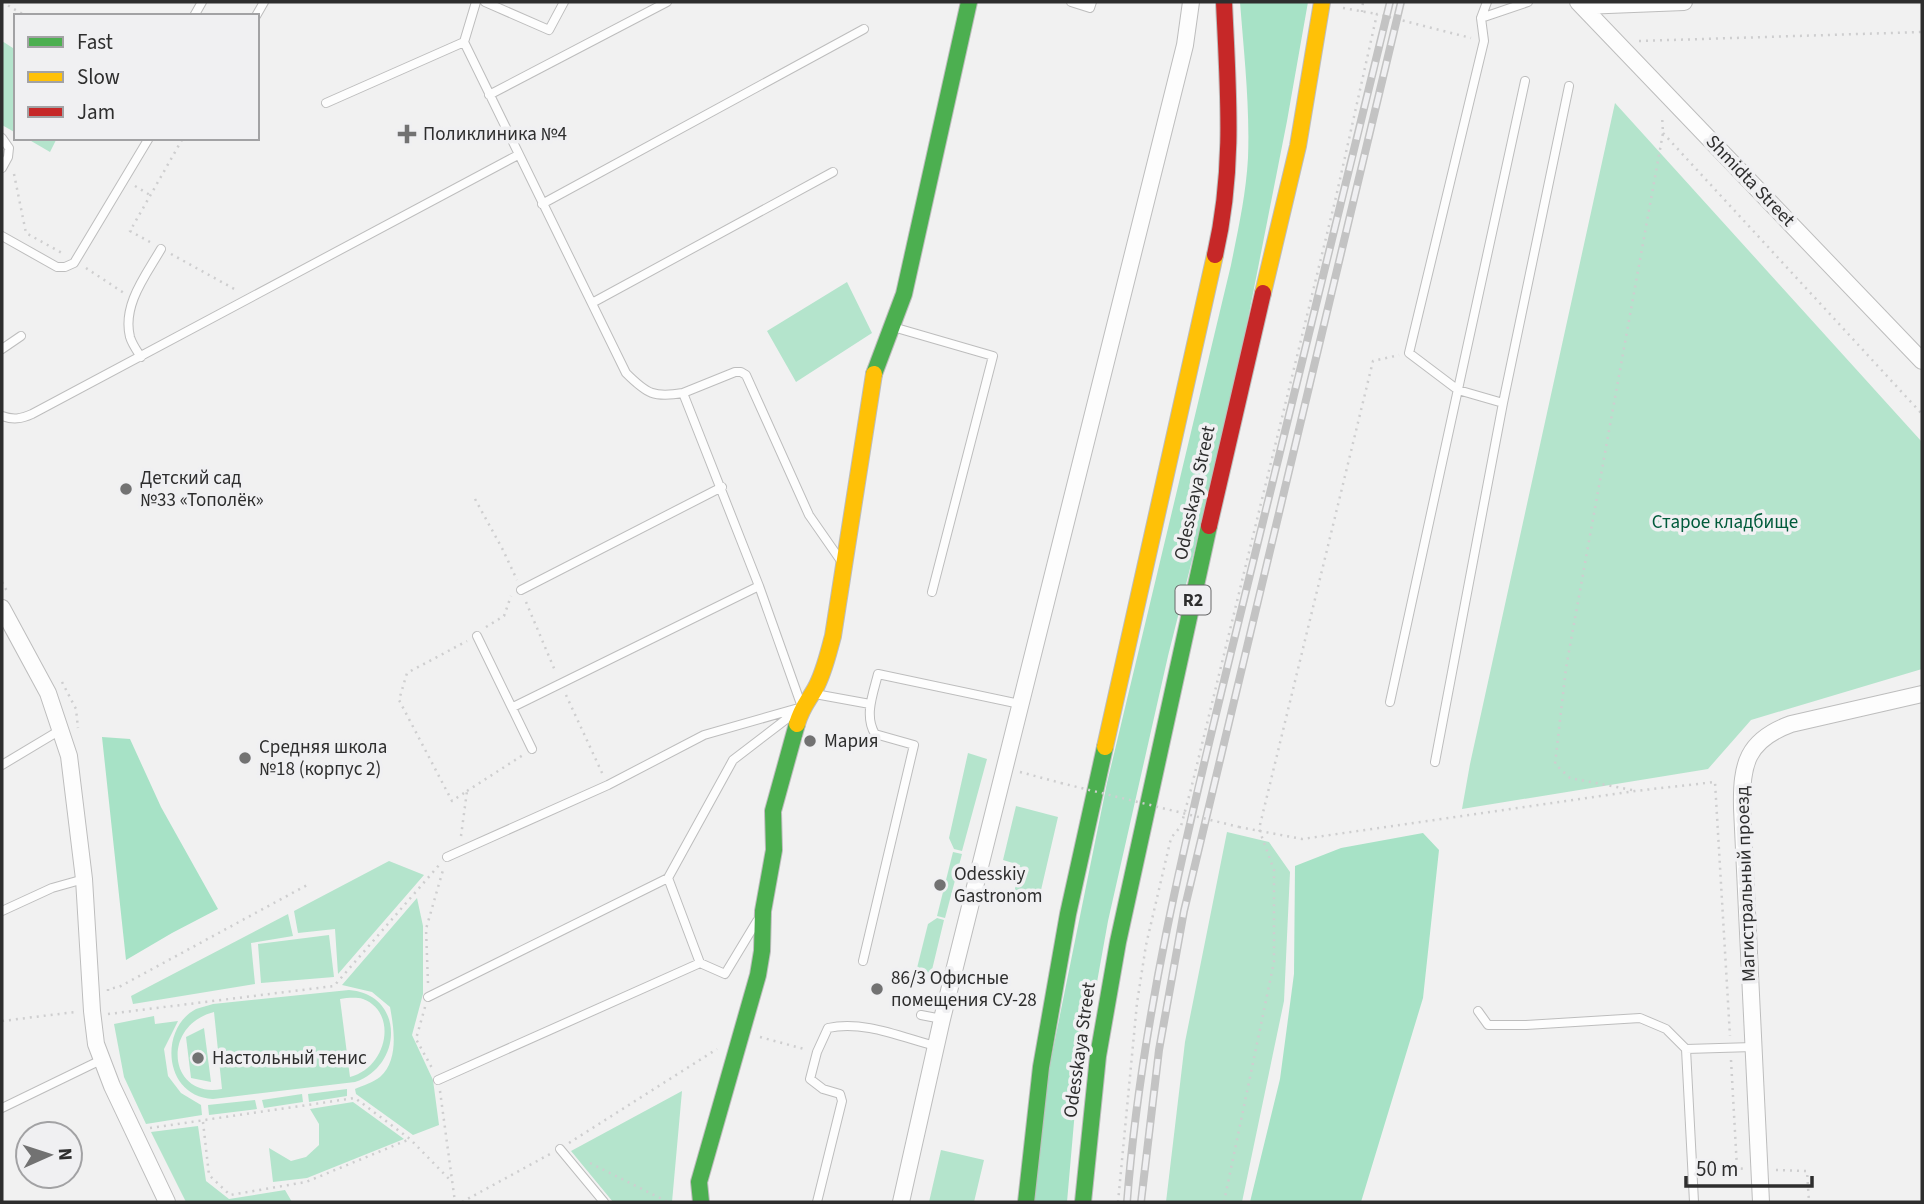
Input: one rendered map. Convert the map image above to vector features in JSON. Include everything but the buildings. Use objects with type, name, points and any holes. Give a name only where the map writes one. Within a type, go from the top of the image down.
[{"type":"main road","points":[[701,1202],[699,1182],[758,975],[762,951],[762,911],[774,850],[773,811],[802,707],[814,694],[822,678],[829,651],[845,567],[875,366],[883,342],[893,327],[919,239],[969,2]]},
{"type":"main road","name":"Odesskaya Street","points":[[1026,1202],[1041,1067],[1069,914],[1217,248],[1228,174],[1230,139],[1224,2]]},
{"type":"main road","name":"Odesskaya Street","points":[[1083,1202],[1098,1056],[1118,942],[1241,382],[1298,146],[1322,3]]},
{"type":"street","points":[[901,1202],[935,1046],[1185,45],[1191,2]]},
{"type":"street","points":[[1581,4],[1684,2]]},
{"type":"street","name":"Shmidta Street","points":[[1581,4],[1922,361]]},
{"type":"street","points":[[2,608],[48,693],[69,756],[100,1012],[96,1044],[167,1202]]},
{"type":"street","name":"Магистральный проезд","points":[[1761,1202],[1741,780],[1752,751],[1767,735],[1791,724],[1922,694]]},
{"type":"lane","points":[[476,2],[464,42],[626,373],[643,389],[664,396],[683,393],[735,372],[746,376],[809,515],[845,567]]},
{"type":"lane","points":[[486,2],[549,30],[564,2]]},
{"type":"lane","points":[[489,95],[667,2]]},
{"type":"lane","points":[[1071,2],[1090,8],[1093,2]]},
{"type":"lane","points":[[1487,2],[1481,18],[1484,41],[1409,353],[1458,390],[1503,403]]},
{"type":"lane","points":[[1481,18],[1528,2]]},
{"type":"lane","points":[[541,204],[864,29]]},
{"type":"lane","points":[[326,103],[464,42]]},
{"type":"lane","points":[[1390,702],[1525,80]]},
{"type":"lane","points":[[1435,762],[1503,403],[1569,86]]},
{"type":"lane","points":[[2,138],[9,148],[2,168]]},
{"type":"lane","points":[[2,236],[57,267],[65,267],[75,261],[148,140]]},
{"type":"lane","points":[[2,416],[22,419],[32,414],[518,155]]},
{"type":"lane","points":[[592,303],[833,172]]},
{"type":"lane","points":[[141,357],[130,337],[130,312],[133,300],[162,249]]},
{"type":"lane","points":[[893,327],[993,356],[932,592]]},
{"type":"lane","points":[[2,349],[21,336]]},
{"type":"lane","points":[[683,393],[760,586],[802,707]]},
{"type":"lane","points":[[517,591],[722,487]]},
{"type":"lane","points":[[513,707],[760,586]]},
{"type":"lane","points":[[477,636],[532,749]]},
{"type":"lane","points":[[863,961],[914,746],[875,734],[870,725],[870,704],[878,674],[1020,704]]},
{"type":"lane","points":[[814,694],[870,704]]},
{"type":"lane","points":[[447,856],[608,785],[704,735],[802,707]]},
{"type":"lane","points":[[428,996],[668,878],[733,760],[802,707]]},
{"type":"lane","points":[[2,765],[62,729]]},
{"type":"lane","points":[[2,911],[52,888],[84,878]]},
{"type":"lane","points":[[668,878],[700,963],[725,974],[762,911]]},
{"type":"lane","points":[[438,1080],[700,963]]},
{"type":"lane","points":[[1478,1011],[1488,1025],[1640,1018],[1666,1029],[1686,1049],[1694,1202]]},
{"type":"lane","points":[[921,1015],[942,1019]]},
{"type":"lane","points":[[817,1202],[842,1101],[840,1094],[823,1089],[810,1079],[817,1052],[828,1028],[846,1024],[935,1046]]},
{"type":"lane","points":[[1686,1049],[1753,1047]]},
{"type":"lane","points":[[2,1108],[101,1060]]},
{"type":"lane","points":[[560,1149],[604,1202]]},
{"type":"path","points":[[2,2],[23,14]]},
{"type":"path","points":[[1362,12],[1363,2]]},
{"type":"path","points":[[1322,3],[1484,41]]},
{"type":"path","points":[[1118,1202],[1138,1003],[1159,882],[1171,838],[1181,826],[1191,789],[1336,197],[1377,14]]},
{"type":"path","points":[[1617,42],[1922,32]]},
{"type":"path","points":[[1635,791],[1570,778],[1555,764],[1556,737],[1569,654],[1663,132],[1660,87]]},
{"type":"path","points":[[1663,132],[1922,414]]},
{"type":"path","points":[[182,140],[130,232],[251,298]]},
{"type":"path","points":[[8,157],[16,181],[26,233],[75,261],[133,300]]},
{"type":"path","points":[[124,180],[150,195]]},
{"type":"path","points":[[1224,1202],[1274,962],[1274,870],[1259,830],[1373,361],[1409,353]]},
{"type":"path","points":[[475,499],[503,550],[517,591],[608,785]]},
{"type":"path","points":[[517,591],[504,616],[489,624],[477,636],[407,673],[399,700],[452,801],[532,749]]},
{"type":"path","points":[[1004,768],[1239,827],[1302,839],[1715,782],[1737,1168],[1807,1171],[1809,1202]]},
{"type":"path","points":[[460,850],[467,791]]},
{"type":"path","points":[[447,856],[426,929],[428,996],[416,1039],[438,1080],[455,1202]]},
{"type":"path","points":[[2,1021],[334,986],[447,856]]},
{"type":"path","points":[[108,1002],[108,989],[118,987],[309,884]]},
{"type":"path","points":[[742,1032],[817,1052]]},
{"type":"path","points":[[560,1149],[719,1047]]},
{"type":"path","points":[[143,1129],[355,1098],[410,1139],[452,1182]]},
{"type":"path","points":[[202,1120],[209,1175],[230,1195],[306,1182],[410,1139]]},
{"type":"green space","points":[[1240,2],[1308,2],[1231,405],[1168,656],[1108,921],[1076,1099],[1067,1202],[1031,1202],[1048,1074],[1107,783],[1231,265],[1241,212],[1247,172],[1248,138]]},
{"type":"green space","points":[[2,41],[14,49],[14,132],[2,125]]},
{"type":"green space","name":"Старое кладбище","points":[[1615,103],[1922,442],[1922,669],[1751,720],[1708,769],[1462,809],[1470,764]]},
{"type":"green space","points":[[29,140],[56,140],[50,152]]},
{"type":"green space","points":[[847,282],[872,333],[796,382],[767,331]]},
{"type":"green space","points":[[102,737],[130,739],[161,807],[218,909],[126,960]]},
{"type":"green space","points":[[968,753],[987,759],[962,851],[954,849],[949,838]]},
{"type":"green space","points":[[1016,806],[1058,817],[1038,903],[1013,898],[1020,865],[1003,860]]},
{"type":"green space","points":[[1227,832],[1269,842],[1290,872],[1284,1001],[1242,1202],[1166,1202],[1185,1042]]},
{"type":"green space","points":[[1423,833],[1439,850],[1423,998],[1361,1202],[1250,1202],[1280,1079],[1294,974],[1295,866],[1341,848]]},
{"type":"green space","points":[[953,852],[962,854],[945,918],[937,916]]},
{"type":"green space","points":[[389,861],[424,875],[338,974],[335,929],[298,933],[294,911]]},
{"type":"green space","points":[[417,898],[423,926],[423,994],[412,1035],[433,1080],[439,1125],[413,1135],[356,1094],[355,1089],[377,1079],[386,1070],[393,1053],[393,1025],[390,1007],[372,992],[342,985]]},
{"type":"green space","points":[[288,914],[293,936],[251,943],[255,984],[133,1004],[131,996]]},
{"type":"green space","points":[[937,918],[944,920],[931,974],[917,968],[928,924]]},
{"type":"green space","points":[[329,935],[334,977],[261,983],[258,944]]},
{"type":"green space","points":[[349,990],[367,994],[380,1004],[388,1016],[391,1031],[389,1046],[382,1061],[371,1073],[355,1082],[213,1099],[196,1095],[184,1087],[176,1075],[172,1045],[184,1018],[196,1009],[213,1004]],"holes":[[[340,999],[363,999],[381,1015],[384,1027],[384,1039],[373,1062],[350,1077]],[[214,1012],[222,1089],[204,1089],[191,1083],[182,1073],[178,1060],[179,1045],[185,1031],[197,1020]]]},
{"type":"green space","points":[[154,1016],[155,1024],[178,1021],[164,1049],[168,1076],[181,1093],[201,1105],[202,1115],[146,1124],[124,1077],[114,1024]]},
{"type":"green space","name":"Настольный тенис","points":[[204,1028],[211,1082],[191,1078],[186,1037]]},
{"type":"green space","points":[[347,1089],[347,1096],[309,1102],[308,1094]]},
{"type":"green space","points":[[682,1091],[672,1202],[613,1202],[571,1151]]},
{"type":"green space","points":[[302,1094],[303,1102],[264,1108],[262,1100]]},
{"type":"green space","points":[[255,1100],[257,1109],[209,1115],[208,1105]]},
{"type":"green space","points":[[353,1102],[404,1139],[307,1178],[273,1182],[269,1148],[291,1161],[306,1157],[319,1145],[319,1124],[310,1109]]},
{"type":"green space","points":[[198,1126],[206,1181],[229,1199],[285,1190],[292,1202],[186,1202],[151,1132]]},
{"type":"green space","points":[[941,1150],[984,1160],[974,1202],[929,1202]]},
{"type":"railway","points":[[1127,1202],[1144,1058],[1185,844],[1390,2]]},
{"type":"railway","points":[[1141,1202],[1159,1050],[1184,911],[1401,2]]},
{"type":"traffic: fast","points":[[874,374],[904,294],[969,2]]},
{"type":"traffic: fast","points":[[1083,1202],[1098,1056],[1118,942],[1209,526]]},
{"type":"traffic: fast","points":[[701,1202],[699,1182],[758,975],[762,951],[763,911],[774,850],[773,811],[797,724]]},
{"type":"traffic: fast","points":[[1026,1202],[1041,1067],[1068,914],[1105,747]]},
{"type":"traffic: slow","points":[[1263,293],[1298,146],[1322,2]]},
{"type":"traffic: slow","points":[[1105,747],[1215,255]]},
{"type":"traffic: slow","points":[[797,724],[821,676],[833,636],[874,374]]},
{"type":"traffic: jam","points":[[1215,255],[1228,160],[1224,2]]},
{"type":"traffic: jam","points":[[1209,526],[1263,293]]},
{"type":"place","name":"Поликлиника №4","points":[[407,134]]},
{"type":"place","name":"Детский сад №33 «Тополёк»","points":[[126,489]]},
{"type":"place","name":"Мария","points":[[810,741]]},
{"type":"place","name":"Средняя школа №18 (корпус 2)","points":[[245,758]]},
{"type":"place","name":"Odesskiy Gastronom","points":[[940,885]]},
{"type":"place","name":"86/3 Офисные помещения СУ-28","points":[[877,989]]},
{"type":"place","name":"Настольный тенис","points":[[198,1058]]}]
